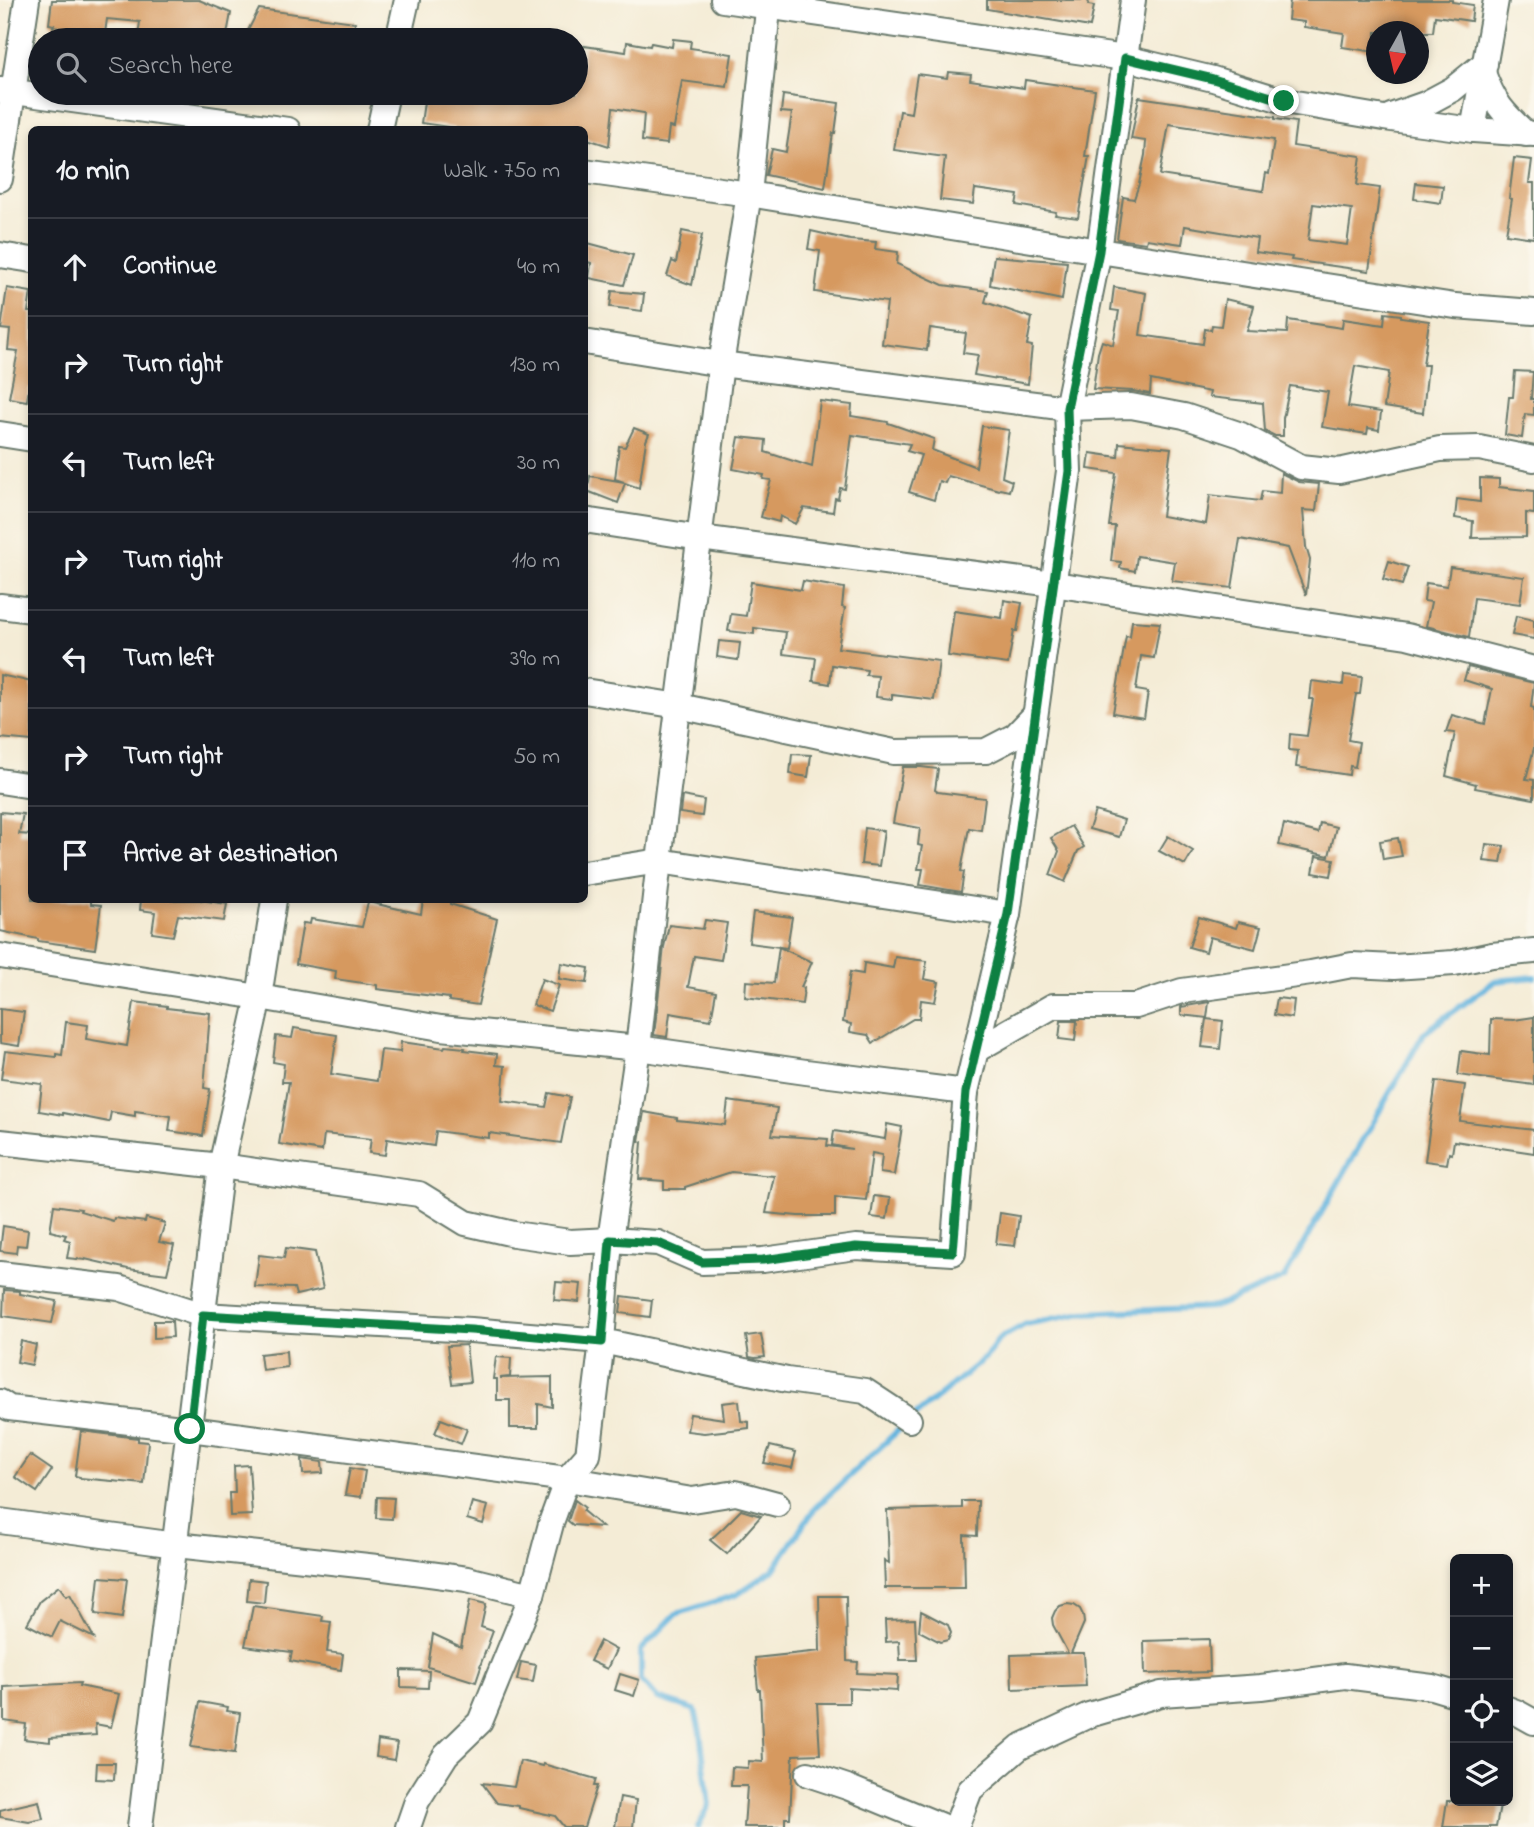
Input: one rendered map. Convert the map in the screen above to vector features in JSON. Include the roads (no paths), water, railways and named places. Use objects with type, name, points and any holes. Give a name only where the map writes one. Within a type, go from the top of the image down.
[{"type":"street","points":[[0,179],[7,91],[27,0]]},
{"type":"street","points":[[401,28],[407,0]]},
{"type":"street","points":[[723,0],[769,3],[1125,58],[1213,79],[1284,101],[1473,130],[1530,134]]},
{"type":"street","points":[[0,1142],[221,1167],[419,1194],[466,1223],[514,1234],[570,1242],[610,1240],[658,1243],[702,1262],[763,1260],[856,1247],[953,1252],[966,1092],[1008,914],[1069,471],[1067,408],[1099,251],[1133,0]]},
{"type":"street","points":[[1473,130],[1496,0]]},
{"type":"street","points":[[408,1827],[417,1801],[446,1755],[480,1722],[533,1595],[552,1520],[566,1479],[588,1455],[602,1342],[610,1240],[638,1048],[722,364],[749,194],[769,3]]},
{"type":"street","points":[[1384,118],[1425,104],[1484,68]]},
{"type":"street","points":[[1484,68],[1491,94],[1497,104],[1530,134]]},
{"type":"street","points":[[7,91],[28,94]]},
{"type":"street","points":[[108,105],[259,126]]},
{"type":"street","points":[[380,126],[384,105]]},
{"type":"street","points":[[588,172],[749,194],[1455,306],[1534,312]]},
{"type":"street","points":[[0,255],[28,259]]},
{"type":"street","points":[[588,343],[722,364],[1067,408],[1131,405],[1184,416],[1241,435],[1301,467],[1339,471],[1440,449],[1479,448],[1534,458]]},
{"type":"street","points":[[0,434],[28,438]]},
{"type":"street","points":[[588,521],[1053,584],[1407,636],[1534,669]]},
{"type":"street","points":[[0,606],[28,610]]},
{"type":"street","points":[[588,692],[679,706],[894,752],[986,751],[1015,736],[1035,715]]},
{"type":"street","points":[[0,781],[28,785]]},
{"type":"street","points":[[588,872],[659,861],[1008,914]]},
{"type":"street","points":[[140,1827],[221,1167],[259,997],[274,903]]},
{"type":"street","points":[[976,1050],[1053,1006],[1136,1006],[1182,991],[1352,965],[1394,967],[1454,963],[1492,955],[1534,951]]},
{"type":"street","points":[[0,956],[441,1028],[638,1048],[966,1092]]},
{"type":"street","points":[[0,1274],[119,1288],[203,1315],[471,1330],[602,1342],[787,1380],[865,1391],[909,1420]]},
{"type":"street","points":[[0,1402],[9,1408],[566,1479],[692,1500],[736,1493],[777,1504]]},
{"type":"street","points":[[0,1521],[176,1545],[467,1579],[533,1595]]},
{"type":"street","points":[[956,1827],[970,1790],[1020,1747],[1089,1715],[1161,1695],[1261,1687],[1345,1676],[1450,1693]]},
{"type":"street","points":[[1513,1711],[1534,1722]]},
{"type":"street","points":[[808,1774],[944,1827]]},
{"type":"waterway","points":[[912,1418],[986,1357],[999,1339],[1026,1324],[1083,1313],[1215,1307],[1284,1278],[1424,1033],[1495,981],[1534,977]]},
{"type":"waterway","points":[[698,1827],[709,1805],[695,1710],[658,1698],[641,1681],[641,1650],[676,1614],[736,1595],[773,1570],[815,1508],[904,1425]]}]
